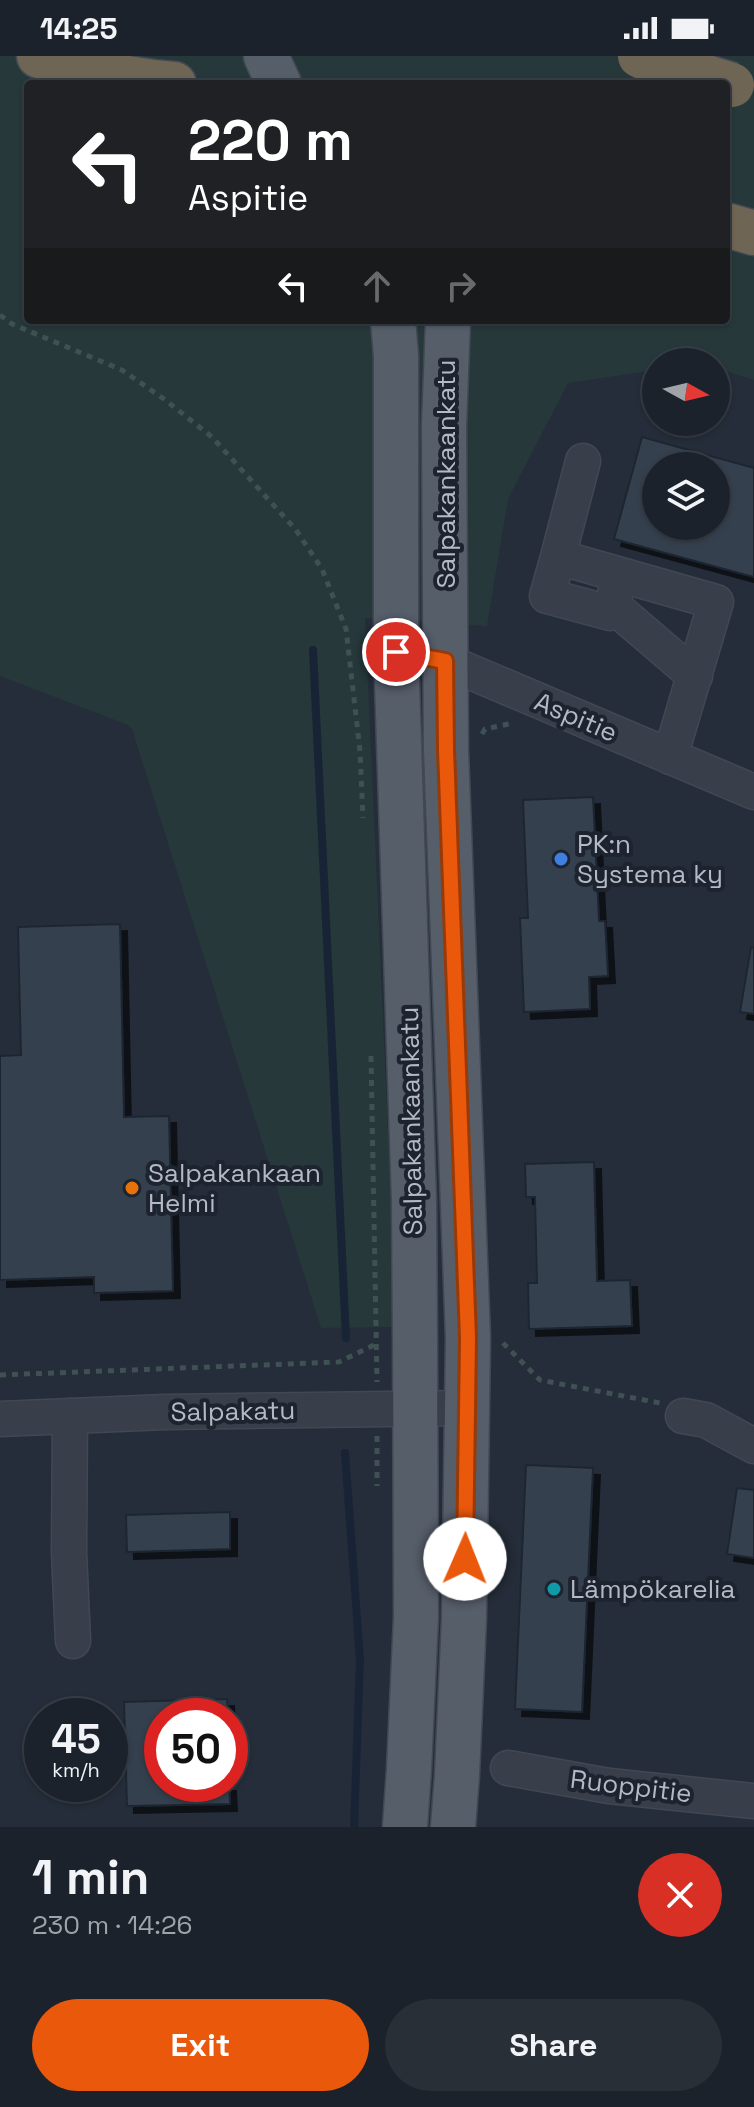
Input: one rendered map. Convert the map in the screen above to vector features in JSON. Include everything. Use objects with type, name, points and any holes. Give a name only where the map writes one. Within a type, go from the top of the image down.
[{"type":"highway","points":[[39,56],[131,80]]},
{"type":"highway","points":[[640,56],[717,80]]},
{"type":"highway","points":[[730,226],[754,233]]},
{"type":"main road","points":[[266,56],[277,80]]},
{"type":"main road","points":[[662,80],[673,56]]},
{"type":"main road","name":"Salpakankaankatu","points":[[393,324],[396,356],[396,652],[414,1200],[396,1341],[396,1408],[416,1617],[405,1827]]},
{"type":"main road","name":"Salpakankaankatu","points":[[448,324],[444,426],[446,750],[468,1338],[464,1619],[453,1827]]},
{"type":"street","points":[[583,461],[555,568],[616,592],[716,602],[670,757]]},
{"type":"street","points":[[616,592],[695,676]]},
{"type":"street","name":"Aspitie","points":[[396,652],[445,661],[754,792]]},
{"type":"street","name":"Salpakatu","points":[[0,1419],[467,1408]]},
{"type":"street","points":[[70,1416],[69,1552],[73,1641]]},
{"type":"street","points":[[683,1416],[706,1420],[754,1446]]},
{"type":"street","name":"Ruoppitie","points":[[508,1768],[609,1786],[754,1801]]},
{"type":"path","points":[[0,315],[25,330],[122,370],[164,399],[212,437],[296,530],[322,569],[346,629],[360,751],[364,828]]},
{"type":"path","points":[[371,1044],[396,1341],[396,1408],[377,1498]]},
{"type":"path","points":[[468,1338],[502,1342],[540,1380],[658,1402],[683,1416]]},
{"type":"path","points":[[0,1375],[339,1362],[396,1341]]},
{"type":"shaded area","points":[[0,56],[754,56],[754,380],[730,372],[730,348],[642,348],[642,372],[568,383],[508,499],[487,626],[365,618],[397,1327],[321,1328],[132,729],[0,676]]},
{"type":"building","points":[[642,437],[696,452],[642,452],[642,540],[730,540],[730,461],[754,468],[754,577],[614,539]]},
{"type":"building","name":"PK:n Systema ky","points":[[593,797],[599,921],[605,921],[608,976],[589,977],[590,1009],[524,1012],[520,918],[528,918],[523,800]]},
{"type":"building","points":[[120,924],[124,1117],[169,1116],[173,1291],[94,1293],[94,1277],[0,1280],[0,1056],[21,1055],[18,927]]},
{"type":"building","points":[[751,947],[754,948],[754,1014],[740,1012]]},
{"type":"building","points":[[594,1162],[597,1281],[630,1280],[632,1326],[529,1329],[528,1283],[537,1283],[535,1197],[526,1197],[525,1164]]},
{"type":"building","name":"Lämpökarelia","points":[[526,1465],[593,1468],[582,1712],[515,1709]]},
{"type":"building","points":[[737,1488],[754,1490],[754,1558],[727,1554]]},
{"type":"building","points":[[230,1512],[230,1549],[127,1552],[126,1515]]},
{"type":"building","points":[[144,1701],[144,1802],[230,1804],[127,1806],[128,1702]]},
{"type":"waterway","points":[[313,650],[346,1338]]},
{"type":"waterway","points":[[345,1453],[360,1659],[354,1827]]},
{"type":"place","name":"PK:n Systema ky","points":[[561,859]]},
{"type":"place","name":"Salpakankaan Helmi","points":[[132,1188]]},
{"type":"place","name":"Lämpökarelia","points":[[554,1589]]},
{"type":"route","points":[[396,652],[445,661],[468,1338],[465,1559]]}]
